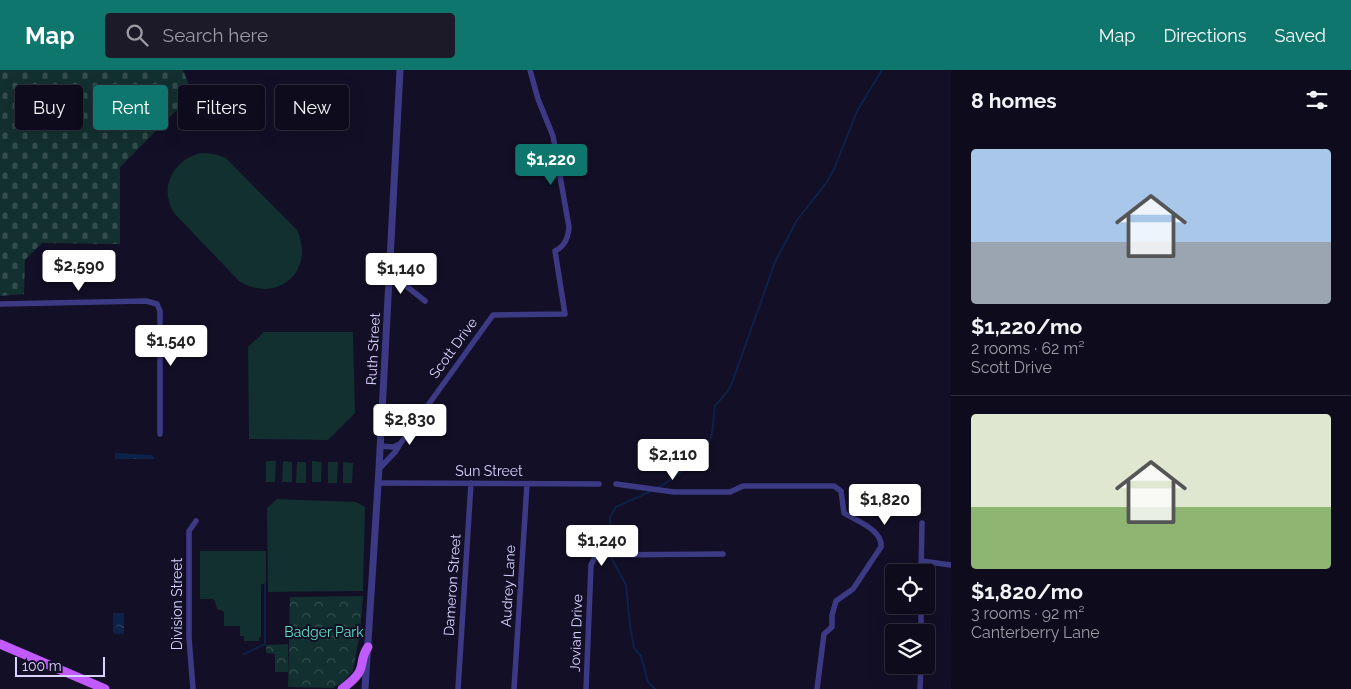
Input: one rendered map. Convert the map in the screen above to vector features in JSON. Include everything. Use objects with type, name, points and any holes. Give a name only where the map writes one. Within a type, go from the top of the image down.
[{"type":"main road","points":[[0,644],[105,689]]},
{"type":"main road","points":[[342,689],[358,674],[362,655],[368,647]]},
{"type":"street","name":"Ruth Street","points":[[365,689],[379,469],[400,70]]},
{"type":"street","name":"Scott Drive","points":[[379,469],[396,451],[493,315],[565,314],[555,251],[561,248],[568,238],[569,227],[553,136],[538,99],[530,70]]},
{"type":"street","points":[[390,273],[425,301]]},
{"type":"street","points":[[0,304],[146,301],[157,304],[160,311],[160,434]]},
{"type":"street","points":[[380,446],[392,447],[400,444]]},
{"type":"street","name":"Dameron Street","points":[[458,688],[471,483]]},
{"type":"street","name":"Sun Street","points":[[378,484],[599,484]]},
{"type":"street","name":"Audrey Lane","points":[[514,689],[527,484]]},
{"type":"street","points":[[616,484],[674,492],[730,492],[743,486],[834,486],[841,492],[844,513],[878,534],[882,541],[853,589],[836,601],[832,615],[832,627],[824,634],[817,689]]},
{"type":"street","name":"Division Street","points":[[193,689],[189,644],[189,531],[196,521]]},
{"type":"street","points":[[922,523],[922,561],[951,565]]},
{"type":"street","name":"Jovian Drive","points":[[586,689],[591,565],[595,557],[603,555],[723,554]]},
{"type":"street","points":[[920,689],[921,674]]},
{"type":"green space","points":[[0,70],[183,70],[189,85],[178,85],[178,109],[168,119],[168,85],[93,85],[93,130],[157,130],[120,167],[120,244],[42,243],[25,260],[24,294],[0,296]]},
{"type":"green space","points":[[202,153],[226,158],[297,230],[302,245],[301,259],[297,270],[289,280],[279,286],[267,289],[253,287],[239,281],[174,213],[169,203],[168,184],[177,168],[184,161]]},
{"type":"green space","points":[[264,332],[353,332],[355,413],[328,440],[249,439],[248,347]]},
{"type":"green space","points":[[266,461],[276,461],[275,482],[266,482]]},
{"type":"green space","points":[[283,461],[292,462],[292,482],[282,482]]},
{"type":"green space","points":[[312,461],[322,462],[321,482],[312,482]]},
{"type":"green space","points":[[297,462],[306,462],[306,483],[296,483]]},
{"type":"green space","points":[[328,462],[338,462],[337,483],[328,483]]},
{"type":"green space","points":[[343,462],[353,463],[352,483],[343,483]]},
{"type":"green space","points":[[277,499],[356,502],[365,507],[363,591],[268,592],[267,508]]},
{"type":"green space","points":[[200,551],[266,551],[266,584],[261,584],[261,637],[259,637],[259,641],[244,641],[244,636],[240,636],[240,626],[224,626],[224,612],[217,609],[214,599],[200,599]]},
{"type":"green space","name":"Badger Park","points":[[363,596],[360,632],[353,671],[342,683],[333,688],[288,687],[290,597]]},
{"type":"green space","points":[[288,644],[288,672],[275,672],[275,654],[266,653],[266,645]]},
{"type":"water","points":[[115,453],[152,455],[155,459],[115,459]]},
{"type":"water","points":[[113,613],[124,613],[124,634],[113,633]]},
{"type":"waterway","points":[[657,488],[688,466],[708,444],[712,433],[715,406],[728,391],[732,383],[775,262],[797,220],[827,182],[835,167],[857,111],[882,70]]},
{"type":"waterway","points":[[651,491],[616,507],[610,517],[612,559],[626,585],[634,648],[641,656],[648,682],[655,689]]},
{"type":"waterway","points":[[244,654],[265,644],[265,584]]}]
